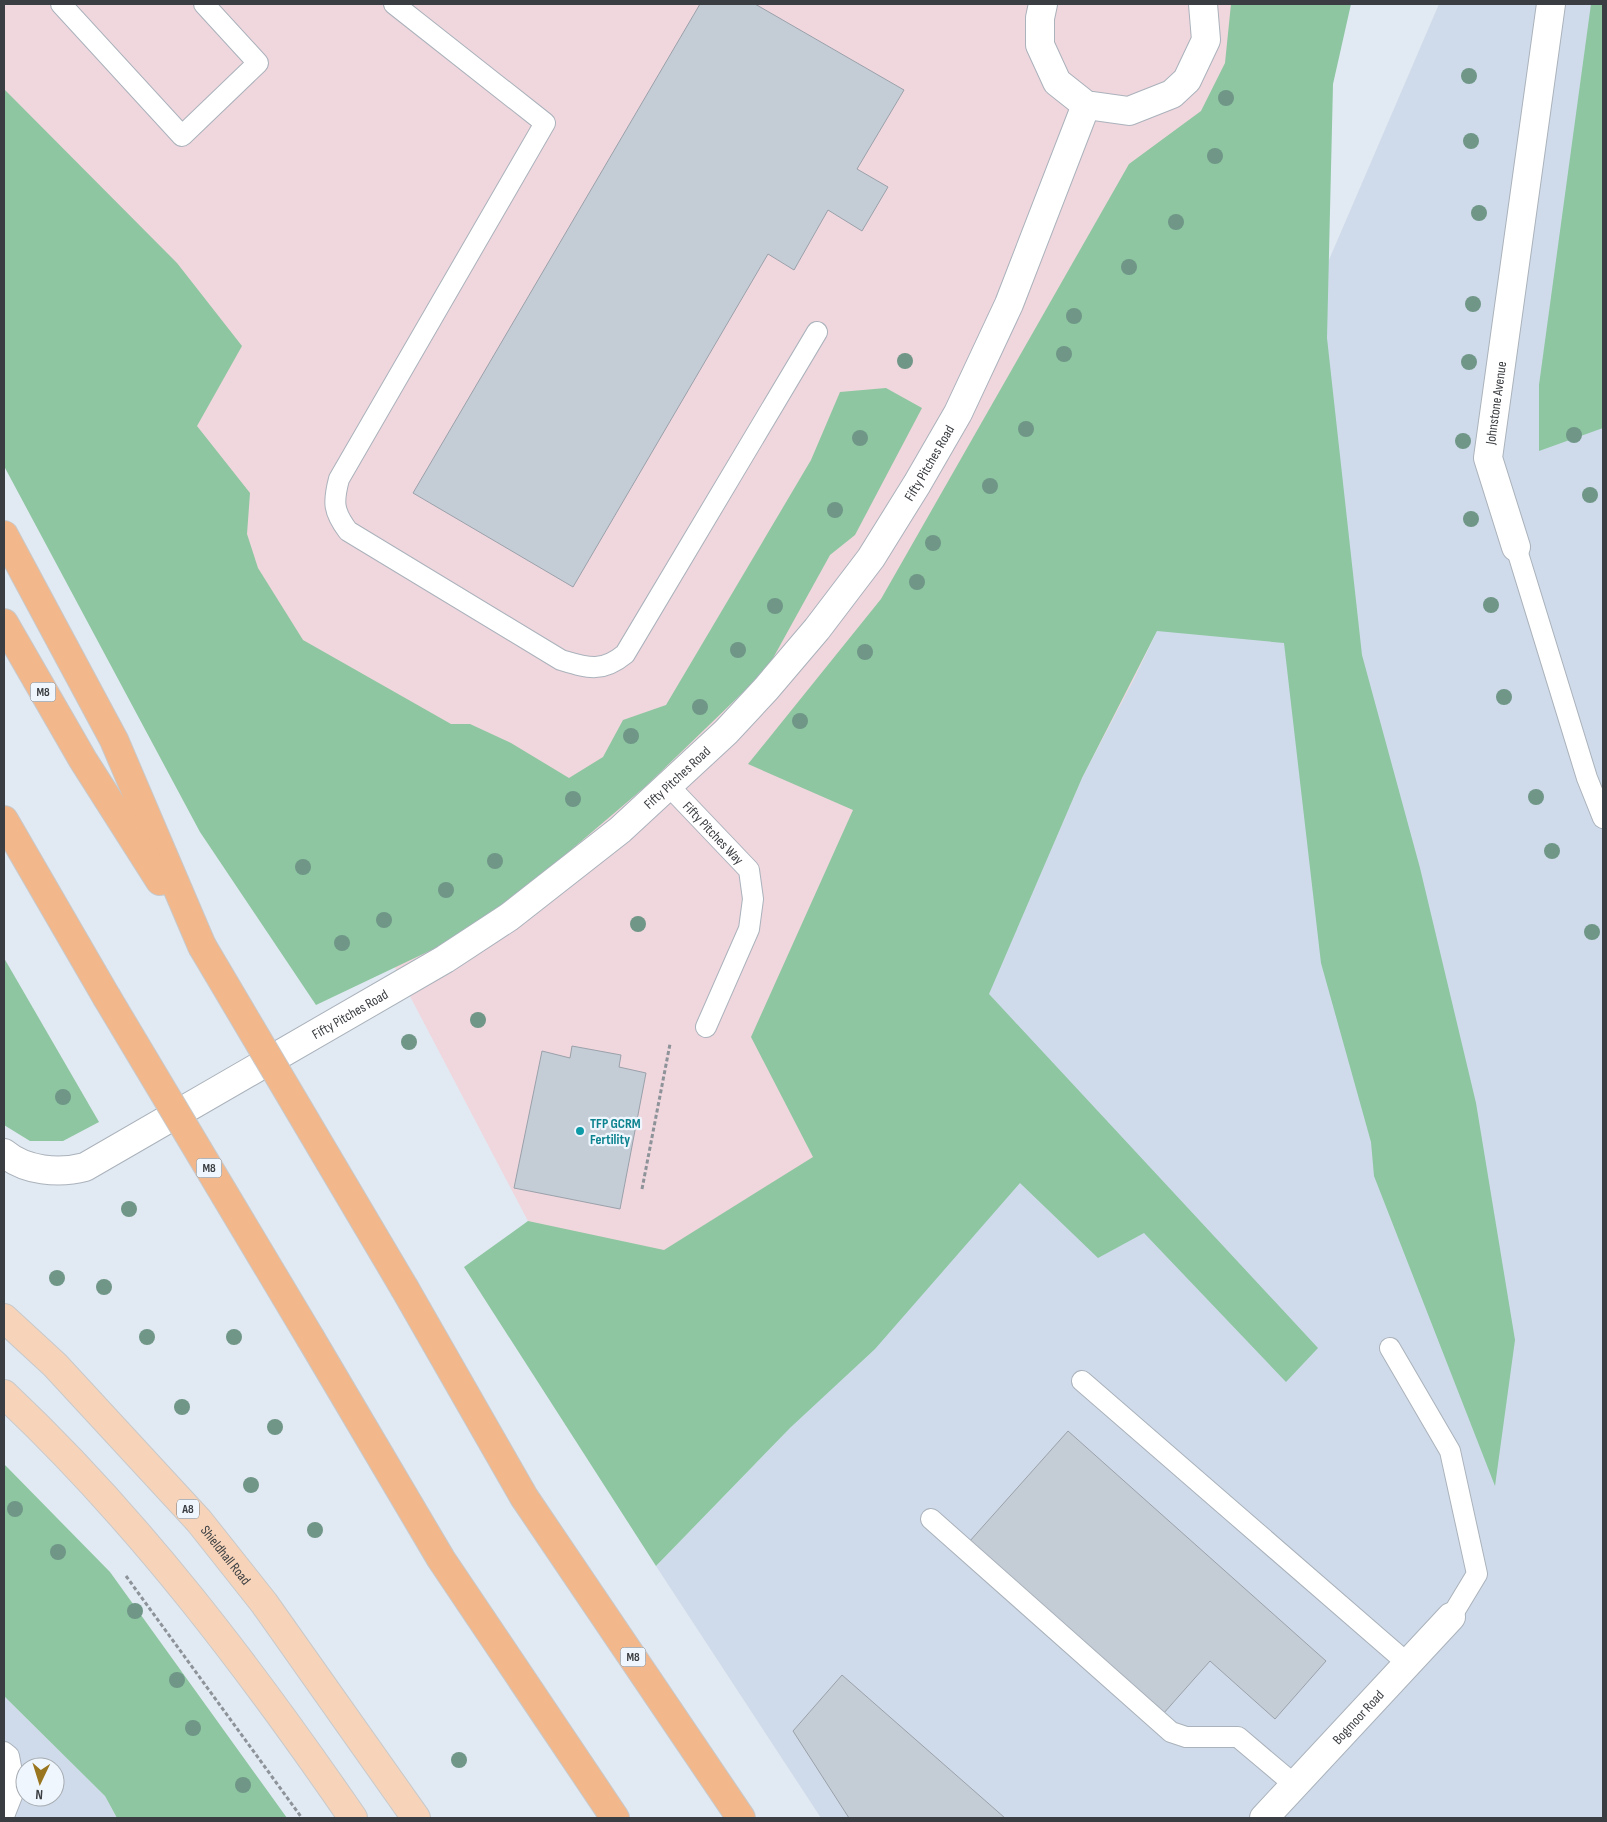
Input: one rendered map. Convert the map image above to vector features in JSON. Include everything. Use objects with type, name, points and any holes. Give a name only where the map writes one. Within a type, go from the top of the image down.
[{"type":"highway","points":[[4,535],[114,740],[202,946]]},
{"type":"highway","name":"M8","points":[[4,624],[82,760],[202,946],[405,1289],[524,1496],[741,1818]]},
{"type":"highway","name":"M8","points":[[4,820],[106,996],[441,1559],[615,1818]]},
{"type":"main road","name":"Shieldhall Road","points":[[4,1318],[62,1372],[199,1521],[264,1603],[416,1818]]},
{"type":"main road","points":[[4,1394],[90,1480],[152,1550],[253,1677],[353,1818]]},
{"type":"street","points":[[1043,4],[1040,18],[1040,45],[1057,82],[1086,105],[1129,111],[1172,94],[1187,80],[1206,40],[1203,4]]},
{"type":"street","name":"Johnstone Avenue","points":[[1516,546],[1488,458],[1550,4]]},
{"type":"street","name":"Fifty Pitches Road","points":[[4,1153],[22,1164],[46,1170],[69,1172],[85,1167],[445,959],[501,922],[620,830],[726,732],[766,689],[817,629],[871,558],[958,413],[989,349],[1086,105]]},
{"type":"street","name":"Bogmoor Road","points":[[1264,1818],[1296,1786],[1451,1617]]},
{"type":"lane","points":[[61,4],[182,136],[258,64],[214,7]]},
{"type":"lane","points":[[394,4],[544,123],[339,479],[334,500],[339,518],[348,531],[561,660],[588,668],[613,664],[626,654],[817,332]]},
{"type":"lane","name":"Johnstone Avenue","points":[[1516,546],[1601,807]]},
{"type":"lane","name":"Fifty Pitches Way","points":[[668,784],[749,870],[753,899],[749,929],[706,1027]]},
{"type":"lane","points":[[1390,1348],[1450,1451],[1477,1574],[1451,1617]]},
{"type":"lane","points":[[1082,1381],[1407,1663]]},
{"type":"lane","points":[[930,1519],[1171,1732],[1194,1738],[1238,1737],[1296,1786]]},
{"type":"lane","points":[[4,1752],[9,1756],[15,1788],[4,1816]]},
{"type":"path","points":[[642,1189],[670,1044]]},
{"type":"path","points":[[121,1569],[302,1818]]},
{"type":"shaded area","points":[[4,4],[1327,4],[1298,332],[1132,683],[1082,778],[989,993],[646,1429],[528,1221],[149,499],[4,252]]},
{"type":"shaded area","points":[[1439,4],[1603,4],[1603,1818],[821,1818],[656,1566],[791,1427],[989,993],[1082,778],[1132,683],[1267,404]]},
{"type":"shaded area","points":[[4,1696],[105,1796],[117,1818],[4,1818]]},
{"type":"green space","points":[[1231,4],[1351,4],[1333,84],[1327,338],[1362,655],[1420,868],[1476,1103],[1515,1340],[1495,1486],[1374,1176],[1371,1142],[1321,963],[1284,643],[1157,631],[1082,778],[989,994],[1318,1348],[1286,1382],[1144,1233],[1098,1258],[1020,1183],[875,1349],[791,1427],[656,1566],[464,1267],[528,1221],[664,1250],[813,1157],[751,1037],[853,810],[748,764],[881,599],[1129,164],[1201,111],[1225,63]]},
{"type":"green space","points":[[1591,4],[1603,4],[1603,428],[1539,451],[1539,385]]},
{"type":"green space","points":[[4,89],[177,263],[242,346],[197,426],[250,493],[247,534],[258,568],[303,640],[451,724],[470,724],[511,743],[569,778],[603,757],[623,720],[666,705],[811,460],[840,392],[886,388],[922,408],[855,535],[830,555],[767,669],[646,786],[505,906],[442,945],[316,1005],[200,832],[4,466]]},
{"type":"green space","points":[[4,958],[99,1122],[63,1141],[30,1141],[4,1125]]},
{"type":"green space","points":[[4,1464],[110,1572],[287,1818],[117,1818],[105,1796],[4,1696]]},
{"type":"building","points":[[700,4],[755,4],[904,90],[857,169],[888,187],[862,231],[828,210],[794,270],[768,254],[573,587],[413,493]]},
{"type":"building","name":"TFP GCRM Fertility","points":[[572,1046],[621,1055],[619,1067],[646,1073],[620,1209],[514,1188],[542,1051],[570,1058]]},
{"type":"building","points":[[1068,1431],[1326,1661],[1275,1719],[1210,1661],[1163,1714],[969,1542]]},
{"type":"building","points":[[842,1675],[1005,1818],[849,1818],[793,1731]]},
{"type":"place","name":"TFP GCRM Fertility","points":[[580,1131]]}]
